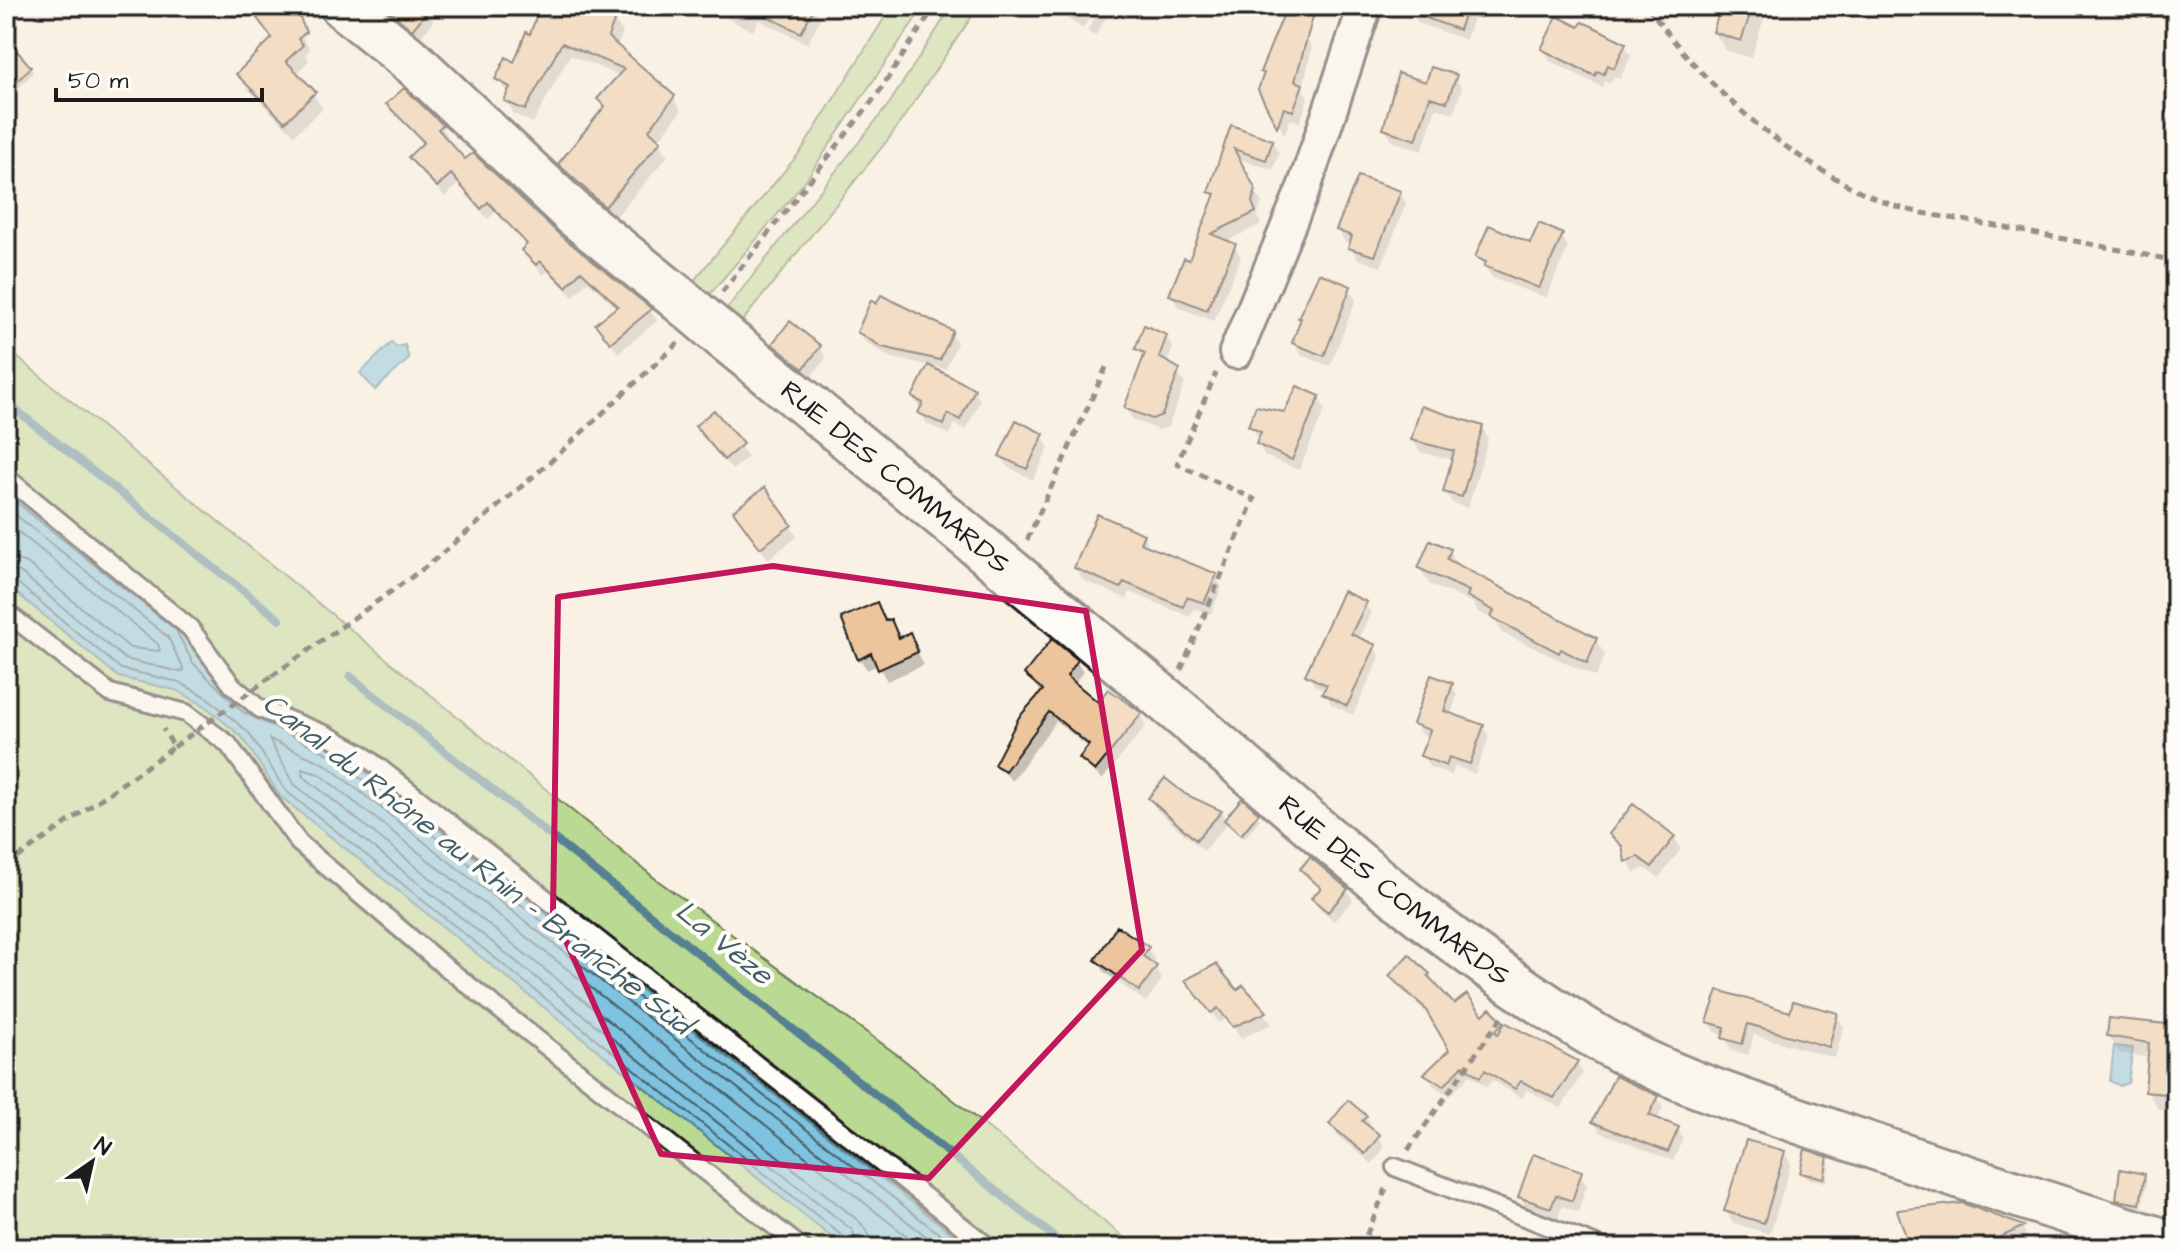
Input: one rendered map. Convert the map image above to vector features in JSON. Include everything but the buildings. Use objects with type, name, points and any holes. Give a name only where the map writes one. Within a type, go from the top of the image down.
[{"type":"street","name":"RUE DES COMMARDS","points":[[343,6],[414,63],[575,215],[700,320],[1012,570],[1334,843],[1519,988],[1605,1042],[1692,1083],[2070,1214],[2176,1245]]},
{"type":"street","points":[[1236,352],[1305,185],[1365,6]]},
{"type":"lane","points":[[6,477],[190,628],[232,685],[260,709],[327,735],[362,754],[990,1248]]},
{"type":"lane","points":[[6,612],[110,693],[186,713],[228,744],[299,843],[438,961],[802,1248]]},
{"type":"lane","points":[[1395,1167],[1604,1248]]},
{"type":"path","points":[[6,866],[427,566],[548,464],[700,320],[877,95],[935,6]]},
{"type":"path","points":[[1648,6],[1695,62],[1761,126],[1818,170],[1853,189],[1899,207],[2176,261]]},
{"type":"path","points":[[1167,702],[1254,499],[1177,464],[1218,369],[1236,352]]},
{"type":"path","points":[[1012,570],[1108,363]]},
{"type":"path","points":[[1361,1248],[1395,1167],[1496,1026],[1519,988]]},
{"type":"highlighted area","points":[[773,566],[1086,611],[1142,950],[929,1178],[661,1154],[553,912],[558,597]]},
{"type":"green space","points":[[892,6],[924,6],[803,184],[706,299],[692,283],[801,151]]},
{"type":"green space","points":[[952,6],[979,6],[891,136],[736,329],[720,317],[889,104]]},
{"type":"green space","points":[[6,348],[657,880],[899,1056],[1137,1248],[970,1248],[335,748],[247,702],[213,671],[183,625],[6,485]]},
{"type":"green space","points":[[6,584],[119,677],[176,690],[204,705],[243,738],[280,796],[845,1248],[6,1248]]},
{"type":"water","points":[[392,342],[396,347],[405,345],[409,359],[375,390],[360,373]]},
{"type":"water","name":"Canal du Rhône au Rhin - Branche Sud","points":[[6,484],[183,625],[213,671],[247,702],[335,748],[970,1248],[845,1248],[280,796],[243,738],[204,705],[176,690],[119,677],[6,584]]},
{"type":"water","points":[[2114,1046],[2133,1048],[2128,1083],[2120,1086],[2110,1081]]},
{"type":"waterway","points":[[6,402],[280,620]]},
{"type":"waterway","name":"La Vèze","points":[[350,676],[1068,1248]]}]
